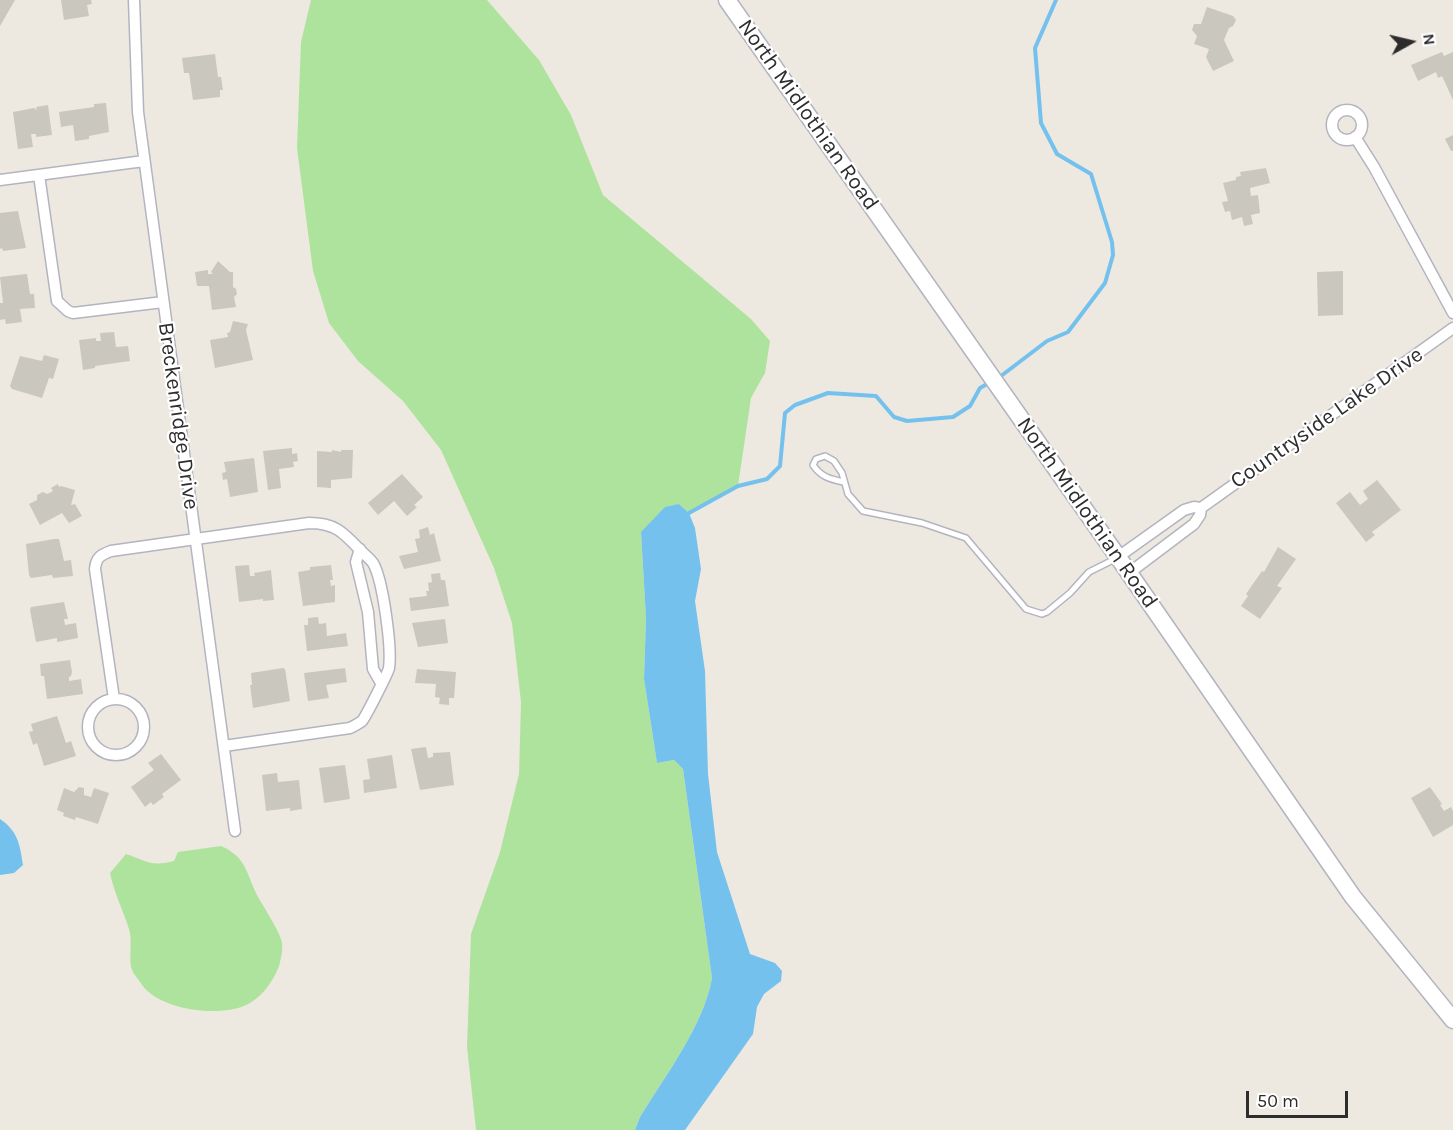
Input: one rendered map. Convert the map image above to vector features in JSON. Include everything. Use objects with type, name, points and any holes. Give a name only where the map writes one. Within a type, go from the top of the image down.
[{"type":"main road","name":"North Midlothian Road","points":[[727,0],[1118,557],[1353,897],[1453,1020]]},
{"type":"street","name":"Breckenridge Drive","points":[[134,0],[138,112],[235,831]]},
{"type":"street","points":[[1355,137],[1374,166],[1453,313]]},
{"type":"street","points":[[0,180],[144,161]]},
{"type":"street","points":[[39,175],[57,301],[74,314],[163,302]]},
{"type":"street","name":"Countryside Lake Drive","points":[[1118,557],[1184,510],[1194,507],[1201,508],[1453,328]]},
{"type":"street","name":"Countryside Lake Drive","points":[[1129,573],[1194,524],[1200,515],[1201,508]]},
{"type":"street","points":[[114,699],[95,569],[98,558],[111,551],[309,523],[322,523],[335,527],[372,562],[377,573],[384,608],[389,670],[364,718],[350,728],[224,746]]},
{"type":"street","points":[[360,549],[357,562],[368,612],[373,669],[381,683]]},
{"type":"street","points":[[114,699],[123,700],[134,706],[143,719],[144,727],[140,742],[128,753],[120,755],[112,755],[98,748],[93,742],[89,729],[94,711],[104,702],[114,699]]},
{"type":"lane","points":[[843,482],[827,478],[818,472],[813,465],[816,459],[825,456],[834,461],[842,473],[843,482],[849,494],[864,511],[922,523],[966,538],[1026,609],[1042,614],[1070,593],[1089,572],[1118,557]]},
{"type":"green space","points":[[311,0],[487,0],[539,60],[571,115],[603,195],[751,319],[770,341],[765,373],[751,398],[738,486],[689,513],[679,504],[641,532],[646,618],[644,679],[657,763],[674,760],[683,769],[712,978],[708,996],[692,1032],[640,1117],[635,1130],[476,1130],[467,1047],[471,934],[500,852],[519,774],[521,702],[512,623],[494,568],[441,450],[403,401],[358,361],[329,323],[313,271],[297,148],[301,42]]},
{"type":"green space","points":[[221,846],[240,860],[277,929],[282,946],[279,966],[266,989],[244,1006],[205,1011],[175,1006],[150,994],[133,972],[130,961],[130,934],[110,873],[126,854],[159,863],[174,861],[178,852]]},
{"type":"water","points":[[679,504],[689,513],[695,528],[701,569],[695,601],[705,671],[708,774],[717,852],[750,954],[775,963],[782,971],[781,981],[764,994],[757,1007],[753,1034],[685,1130],[635,1130],[640,1117],[692,1032],[708,996],[712,978],[683,769],[674,760],[657,763],[644,679],[646,618],[641,532],[665,507]]},
{"type":"water","points":[[0,819],[11,828],[17,839],[23,865],[14,873],[0,875]]},
{"type":"building","points":[[0,0],[15,0],[0,26]]},
{"type":"building","points":[[61,0],[91,0],[92,4],[87,5],[89,16],[64,20]]},
{"type":"building","points":[[1207,7],[1233,16],[1236,20],[1229,28],[1224,40],[1234,61],[1213,71],[1206,57],[1209,49],[1194,44],[1197,36],[1192,30],[1194,24],[1201,24]]},
{"type":"building","points":[[1442,52],[1444,56],[1453,52],[1453,100],[1442,76],[1438,78],[1436,72],[1418,81],[1411,65]]},
{"type":"building","points":[[215,54],[218,77],[221,77],[223,90],[220,90],[220,97],[193,100],[189,73],[184,73],[182,58]]},
{"type":"building","points":[[106,103],[109,132],[75,141],[73,125],[61,127],[59,112]]},
{"type":"building","points":[[48,105],[52,135],[36,137],[36,134],[31,134],[33,147],[18,149],[13,112],[34,108],[37,110],[36,107]]},
{"type":"building","points":[[1453,135],[1453,151],[1451,151],[1445,139]]},
{"type":"building","points":[[1266,168],[1270,183],[1250,188],[1251,196],[1258,195],[1260,213],[1251,215],[1253,224],[1244,226],[1242,217],[1232,220],[1230,211],[1225,212],[1222,202],[1228,201],[1223,183],[1236,180],[1236,177],[1241,176],[1240,172]]},
{"type":"building","points":[[18,211],[26,248],[3,251],[2,248],[0,249],[0,213]]},
{"type":"building","points":[[218,261],[233,272],[233,287],[237,294],[234,297],[236,307],[212,310],[209,286],[197,286],[195,272],[208,270],[208,274],[213,274],[211,272]]},
{"type":"building","points":[[1343,271],[1343,315],[1318,316],[1317,272]]},
{"type":"building","points":[[27,274],[30,294],[34,294],[35,308],[20,309],[22,322],[6,324],[5,319],[0,320],[0,303],[3,303],[0,277]]},
{"type":"building","points":[[233,321],[248,324],[246,330],[253,360],[215,368],[210,340],[228,337],[227,333],[230,332]]},
{"type":"building","points":[[114,332],[116,347],[128,346],[130,361],[83,370],[79,340],[96,338],[96,341],[101,341],[100,333]]},
{"type":"building","points":[[44,355],[59,359],[53,379],[49,378],[42,398],[12,389],[10,386],[20,356],[42,361]]},
{"type":"building","points":[[292,448],[292,454],[297,453],[298,461],[293,462],[294,467],[279,469],[281,488],[268,490],[263,451]]},
{"type":"building","points":[[332,450],[341,452],[341,450],[353,450],[352,478],[331,480],[331,488],[317,487],[317,451],[332,452]]},
{"type":"building","points":[[254,458],[258,492],[230,497],[227,479],[223,480],[222,473],[226,472],[224,462]]},
{"type":"building","points":[[402,474],[423,497],[414,505],[417,507],[407,516],[394,501],[378,515],[368,503]]},
{"type":"building","points":[[1377,480],[1401,510],[1372,532],[1375,535],[1366,542],[1336,503],[1350,492],[1360,505],[1368,499],[1363,491]]},
{"type":"building","points":[[58,484],[59,487],[75,490],[71,505],[75,504],[82,516],[69,523],[62,513],[40,525],[29,504],[37,500],[37,495],[53,491],[51,488]]},
{"type":"building","points":[[428,527],[430,535],[434,533],[441,561],[404,569],[399,556],[418,552],[415,539],[420,538],[419,530]]},
{"type":"building","points":[[59,539],[64,561],[71,560],[73,576],[53,578],[52,575],[31,578],[26,544]]},
{"type":"building","points":[[1278,547],[1296,559],[1277,586],[1282,588],[1260,619],[1241,606],[1248,596],[1246,594],[1262,571],[1264,572]]},
{"type":"building","points":[[249,565],[250,576],[271,570],[274,600],[239,602],[235,566]]},
{"type":"building","points":[[331,565],[333,580],[330,580],[331,586],[335,585],[335,602],[303,606],[298,572],[310,570],[310,567]]},
{"type":"building","points":[[440,573],[441,580],[445,580],[449,606],[411,611],[409,598],[427,596],[428,583],[432,582],[431,574]]},
{"type":"building","points":[[64,602],[68,619],[64,619],[65,625],[76,623],[78,638],[57,642],[57,638],[36,642],[31,607]]},
{"type":"building","points":[[318,617],[319,624],[326,623],[327,636],[346,633],[348,646],[307,651],[304,625],[308,625],[308,618]]},
{"type":"building","points":[[445,619],[448,643],[418,647],[412,623]]},
{"type":"building","points":[[70,660],[72,672],[69,681],[81,679],[83,694],[47,699],[40,664]]},
{"type":"building","points":[[283,668],[290,701],[253,708],[251,673]]},
{"type":"building","points":[[345,668],[347,682],[326,685],[329,698],[308,701],[304,673]]},
{"type":"building","points":[[417,669],[456,672],[454,698],[449,698],[449,705],[439,704],[440,698],[435,697],[436,684],[415,683]]},
{"type":"building","points":[[57,716],[66,743],[71,741],[76,756],[44,766],[37,743],[33,745],[29,732],[33,731],[31,724]]},
{"type":"building","points":[[426,747],[428,758],[433,757],[433,753],[450,752],[454,785],[420,790],[411,749]]},
{"type":"building","points":[[161,754],[181,780],[162,794],[164,797],[153,805],[151,802],[145,807],[131,787],[154,770],[148,763]]},
{"type":"building","points":[[392,755],[397,788],[364,793],[363,780],[370,779],[367,759]]},
{"type":"building","points":[[345,765],[350,799],[324,803],[319,768]]},
{"type":"building","points":[[277,773],[278,782],[299,780],[302,809],[266,811],[262,775]]},
{"type":"building","points":[[79,787],[84,788],[84,795],[91,797],[94,788],[109,793],[98,824],[76,817],[75,820],[63,816],[64,813],[57,810],[64,788],[74,792]]},
{"type":"building","points":[[1430,787],[1444,811],[1451,807],[1453,811],[1453,825],[1433,837],[1411,798]]},
{"type":"waterway","points":[[1001,376],[1047,341],[1068,332],[1105,283],[1113,255],[1112,242],[1091,174],[1057,154],[1041,123],[1035,48],[1056,0]]},
{"type":"waterway","points":[[689,513],[738,486],[767,479],[780,466],[785,413],[795,405],[828,393],[876,396],[894,417],[907,421],[953,417],[970,406],[980,388],[987,384]]}]
